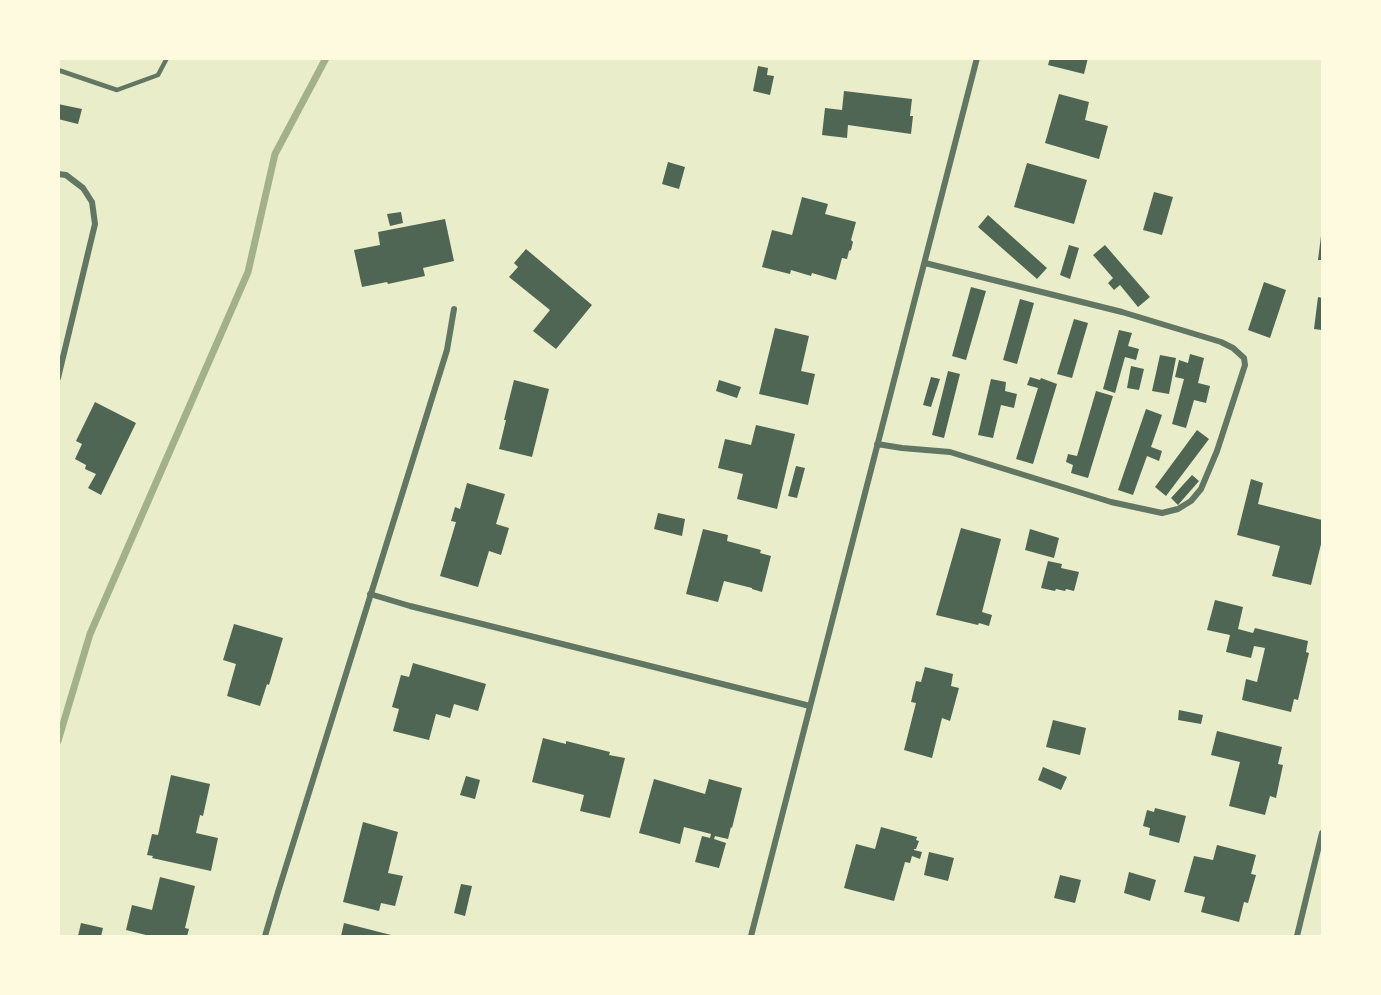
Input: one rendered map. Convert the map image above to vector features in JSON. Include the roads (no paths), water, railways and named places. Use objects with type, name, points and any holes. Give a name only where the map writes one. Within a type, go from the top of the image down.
[{"type":"street","points":[[751,936],[977,58]]},
{"type":"street","points":[[58,174],[66,176],[83,188],[92,202],[95,224],[58,378]]},
{"type":"street","points":[[877,444],[950,452],[1111,502],[1162,513],[1178,509],[1191,501],[1201,489],[1217,451],[1245,365],[1244,358],[1233,348],[1221,342],[1122,312],[925,262]]},
{"type":"street","points":[[265,936],[447,350],[454,309]]},
{"type":"street","points":[[370,594],[810,706]]},
{"type":"street","points":[[1297,936],[1323,833]]},
{"type":"lane","points":[[58,70],[117,90],[158,75],[167,58]]},
{"type":"waterway","points":[[58,741],[90,634],[248,272],[275,154],[326,58]]}]
